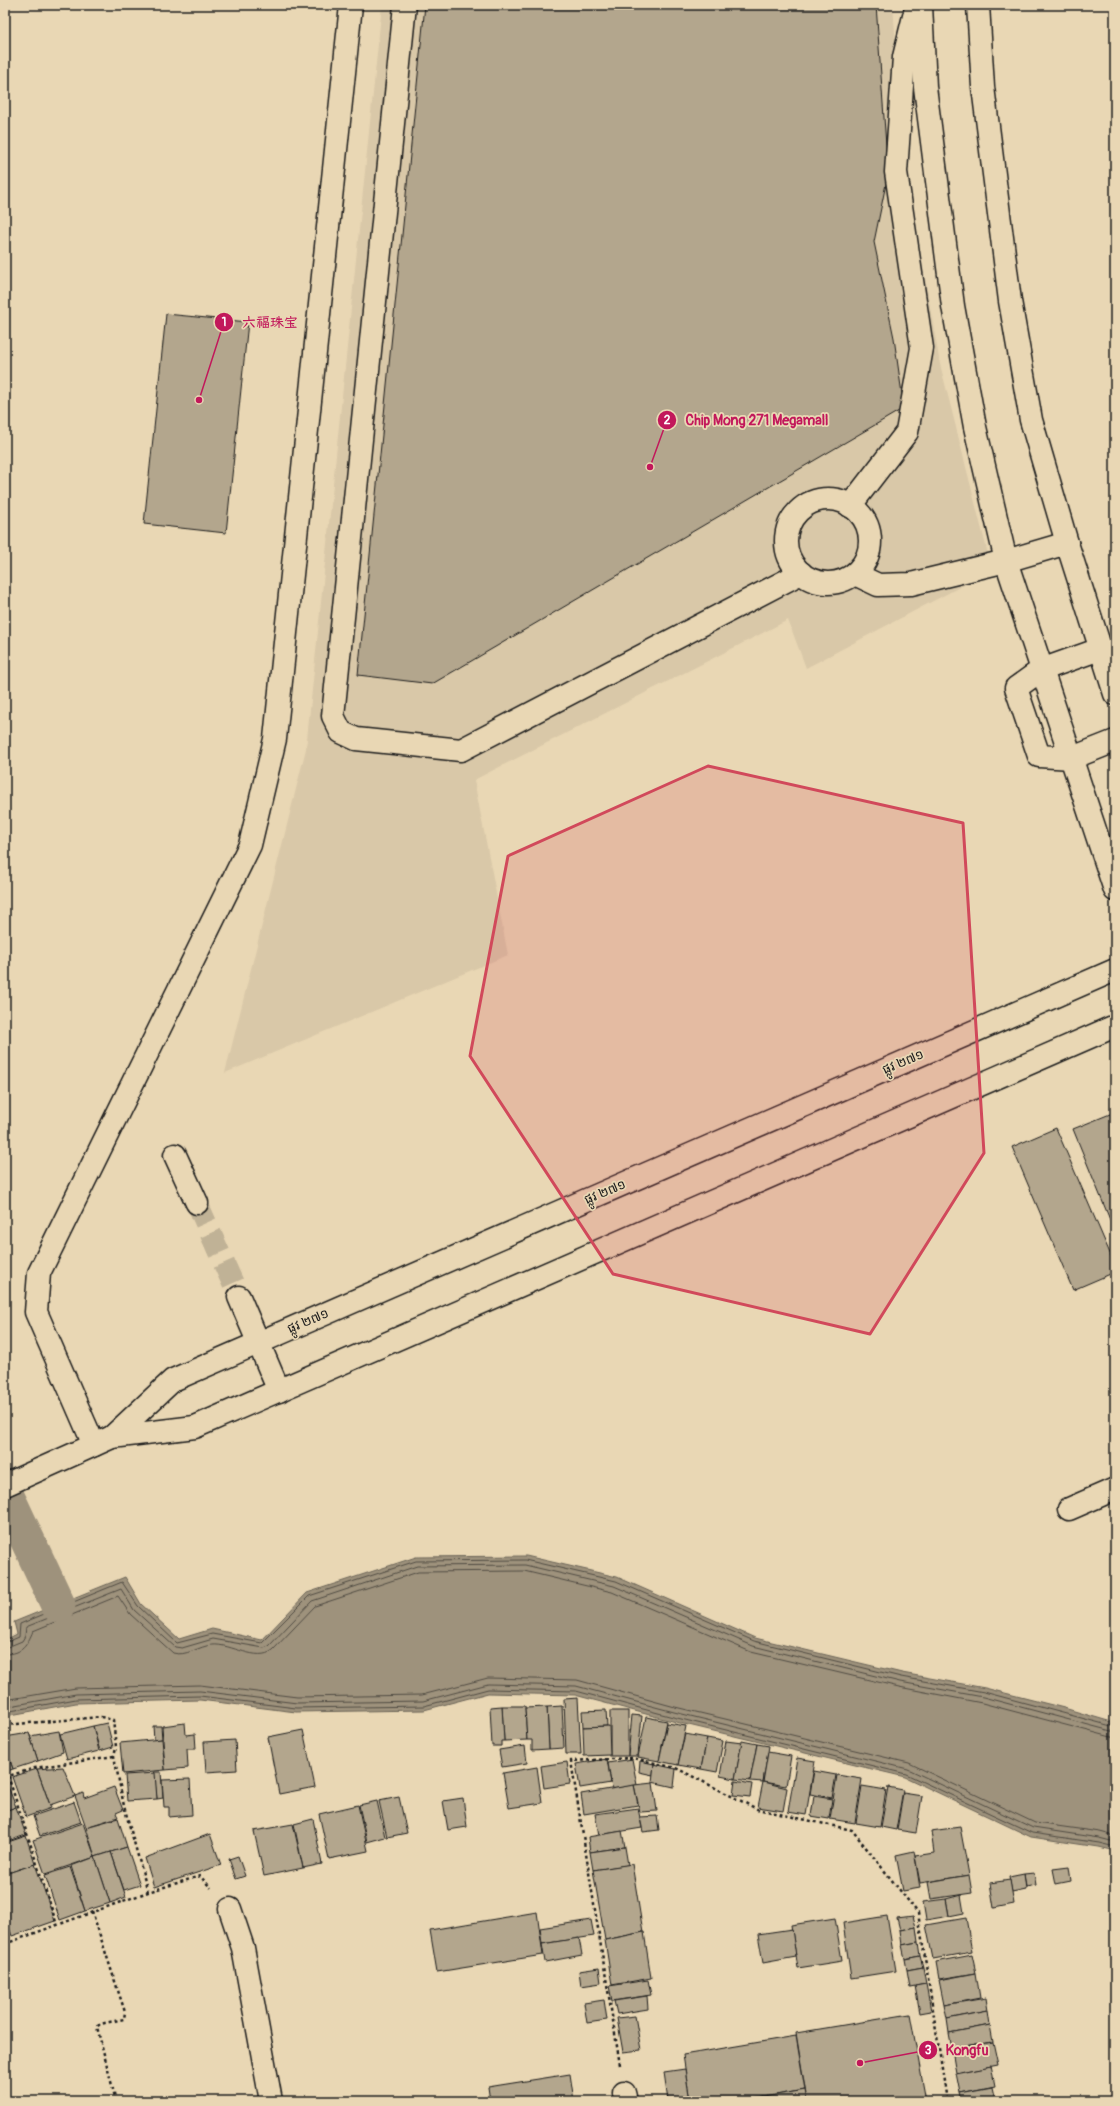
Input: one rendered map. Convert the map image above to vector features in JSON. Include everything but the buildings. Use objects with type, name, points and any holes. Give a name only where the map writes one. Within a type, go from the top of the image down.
[{"type":"street","points":[[94,1445],[36,1312],[39,1273],[250,845],[275,739],[351,5]]},
{"type":"street","points":[[406,5],[333,716],[341,732],[356,739],[461,750],[801,573]]},
{"type":"street","points":[[850,506],[907,432],[922,348],[896,172],[904,57],[916,5]]},
{"type":"street","points":[[921,5],[925,87],[953,306],[974,427],[1006,561],[1040,670],[1072,758],[1115,890]]},
{"type":"street","points":[[978,5],[983,87],[1010,301],[1031,420],[1067,542],[1115,694]]},
{"type":"street","points":[[824,500],[838,500],[850,506],[860,515],[867,526],[870,539],[869,552],[863,564],[855,574],[842,581],[828,583],[813,581],[801,573],[792,562],[787,549],[786,535],[791,521],[800,510],[811,503],[824,500]]},
{"type":"street","points":[[855,574],[878,585],[911,584],[1006,561],[1067,542]]},
{"type":"street","points":[[1100,649],[1040,670],[1016,688],[1039,756],[1072,758],[1115,741]]},
{"type":"street","name":"ផ្លូវ ២៧១","points":[[94,1445],[173,1380],[1115,970]]},
{"type":"street","name":"ផ្លូវ ២៧១","points":[[5,1485],[94,1445],[196,1427],[1115,1026]]},
{"type":"street","points":[[175,1155],[197,1203]]},
{"type":"street","points":[[239,1297],[257,1343],[279,1391]]},
{"type":"street","points":[[1069,1509],[1115,1489]]},
{"type":"street","points":[[230,1909],[243,1948],[271,2101]]},
{"type":"path","points":[[5,1725],[101,1717],[113,1720],[116,1747],[114,1756],[124,1806],[148,1892]]},
{"type":"path","points":[[57,1925],[7,1776],[35,1768],[114,1756]]},
{"type":"path","points":[[625,2097],[571,1760],[633,1758],[676,1768],[757,1809],[852,1830],[918,1913],[947,2101]]},
{"type":"path","points":[[5,1944],[92,1911],[200,1876],[230,1909]]},
{"type":"path","points":[[92,1911],[125,2012],[124,2019],[100,2024],[97,2027],[116,2101]]},
{"type":"highlighted area","points":[[708,766],[963,823],[984,1153],[870,1334],[613,1274],[470,1056],[508,856]]},
{"type":"shaded area","points":[[382,5],[893,5],[904,158],[940,364],[992,570],[806,668],[788,620],[474,780],[508,955],[225,1073],[306,749]]},
{"type":"water","points":[[526,1556],[617,1577],[755,1638],[902,1673],[985,1688],[1064,1708],[1115,1723],[1115,1851],[1031,1837],[905,1777],[672,1721],[575,1695],[488,1693],[424,1710],[296,1712],[200,1700],[76,1703],[5,1716],[5,1640],[17,1634],[14,1622],[125,1577],[141,1604],[179,1639],[212,1629],[262,1640],[307,1593],[416,1557]]},
{"type":"waterway","points":[[5,1492],[58,1605]]},
{"type":"tunnel","points":[[197,1203],[239,1297]]},
{"type":"place","name":"六福珠宝","points":[[199,400]]},
{"type":"place","name":"Chip Mong 271 Megamall","points":[[650,467]]},
{"type":"place","name":"Kongfu","points":[[860,2063]]}]
